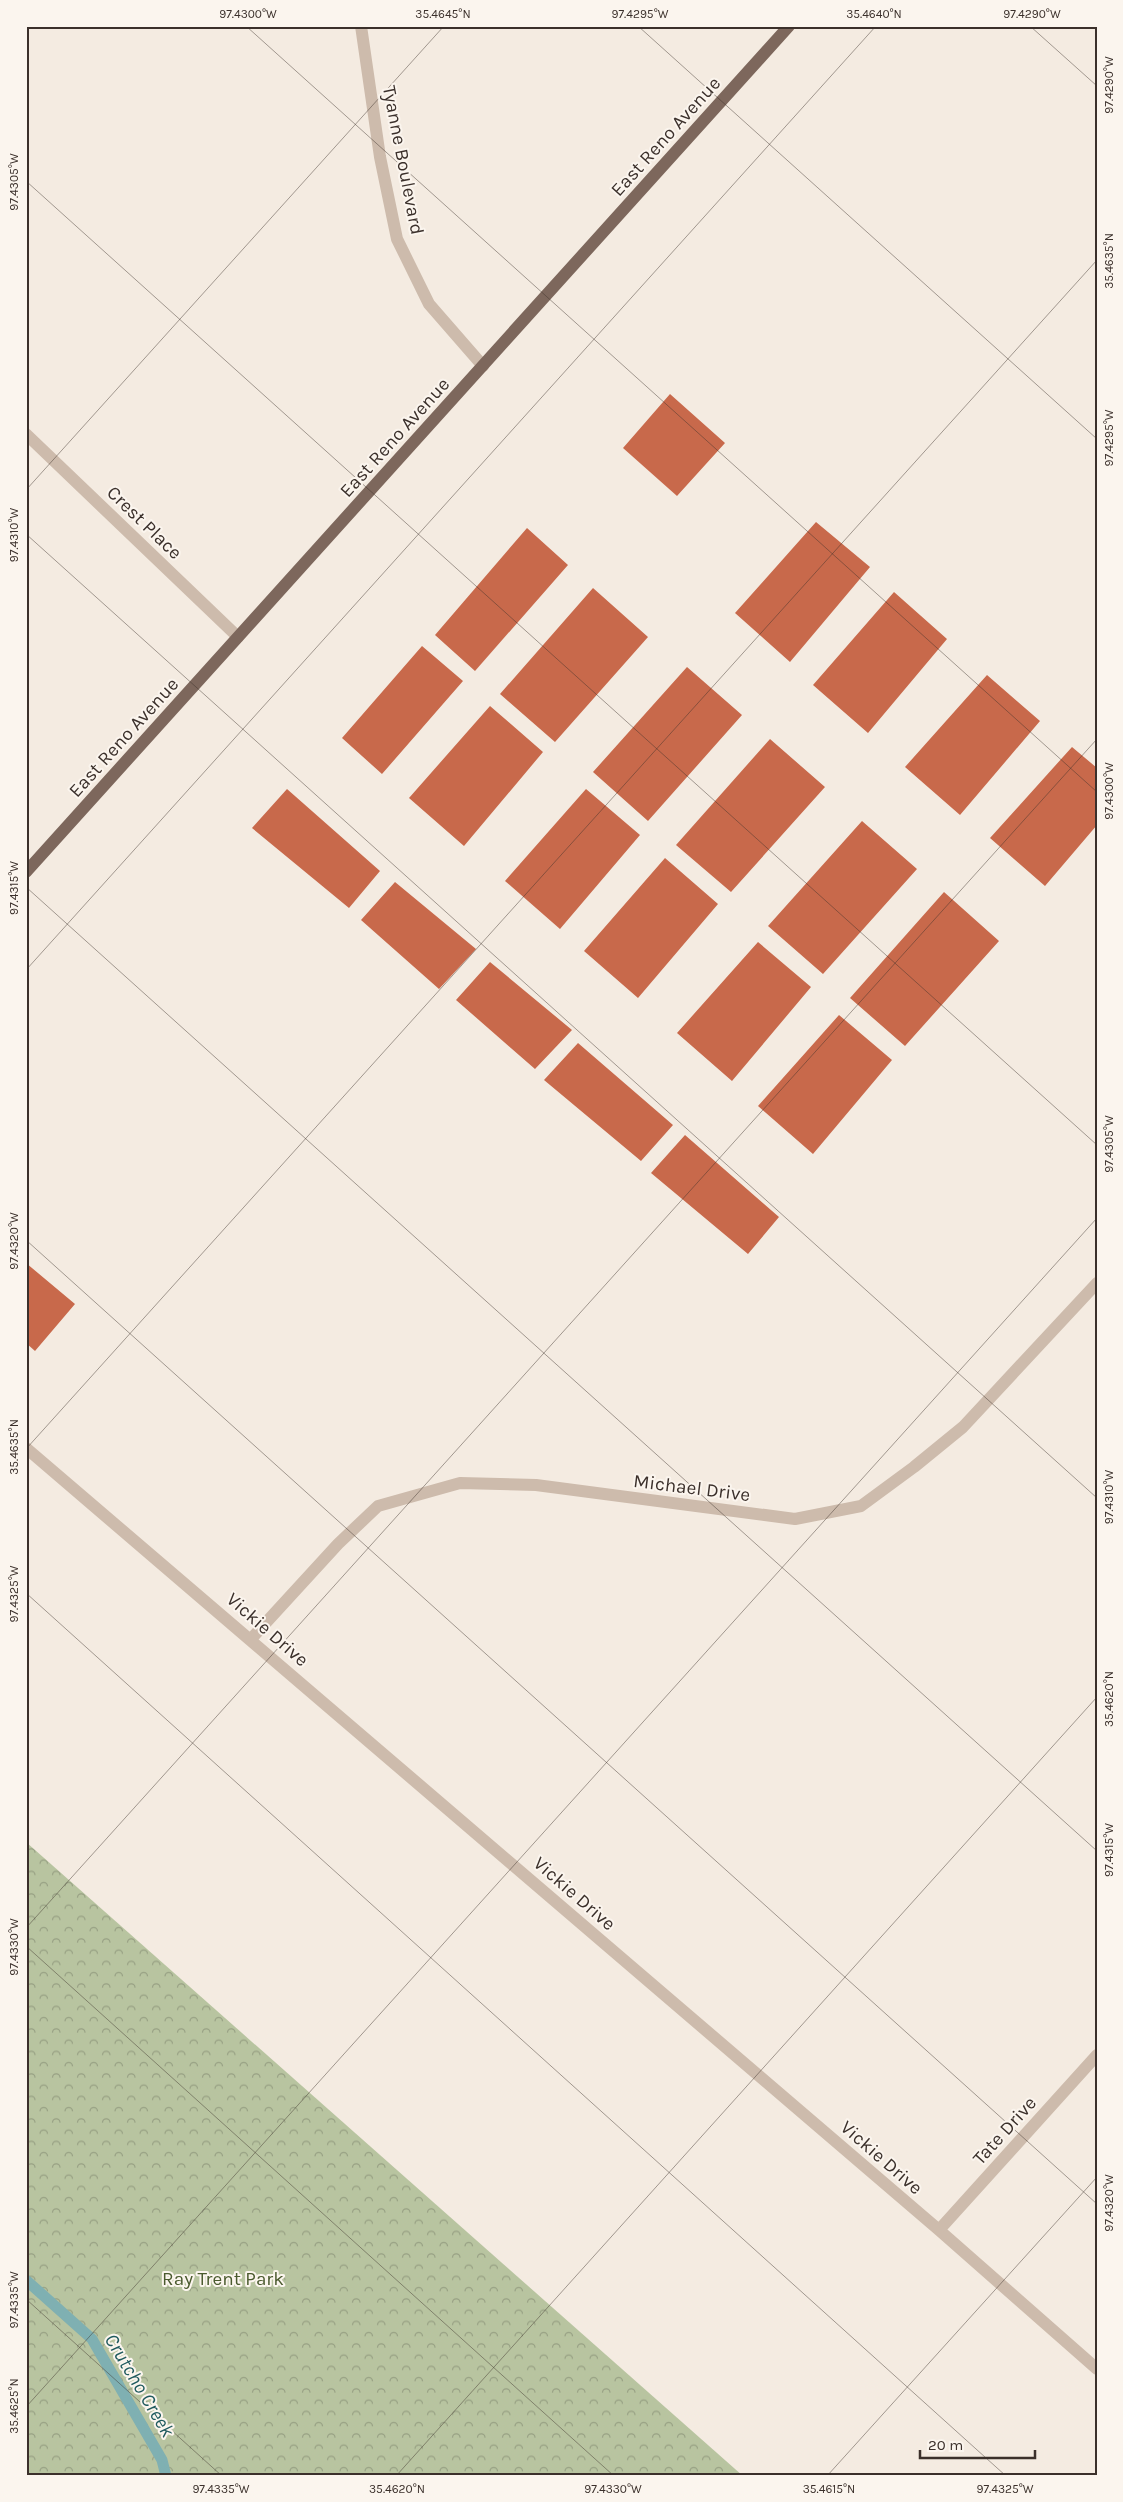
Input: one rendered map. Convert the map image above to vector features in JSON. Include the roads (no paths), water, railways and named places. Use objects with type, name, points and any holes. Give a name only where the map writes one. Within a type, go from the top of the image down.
[{"type":"main road","name":"East Reno Avenue","points":[[26,872],[789,26]]},
{"type":"street","name":"Tyanne Boulevard","points":[[361,26],[380,157],[397,239],[429,304],[483,366]]},
{"type":"street","name":"Crest Place","points":[[26,434],[238,637]]},
{"type":"street","name":"Michael Drive","points":[[251,1639],[338,1544],[378,1506],[460,1483],[536,1485],[795,1519],[861,1506],[914,1468],[963,1427],[1097,1283]]},
{"type":"street","name":"Vickie Drive","points":[[26,1448],[939,2230],[1097,2370]]},
{"type":"street","name":"Tate Drive","points":[[939,2230],[1097,2055]]},
{"type":"waterway","name":"Crutcho Creek","points":[[26,2280],[92,2339],[162,2460],[166,2476]]},
{"type":"park label","name":"Ray Trent Park","points":[[223,2278]]}]
